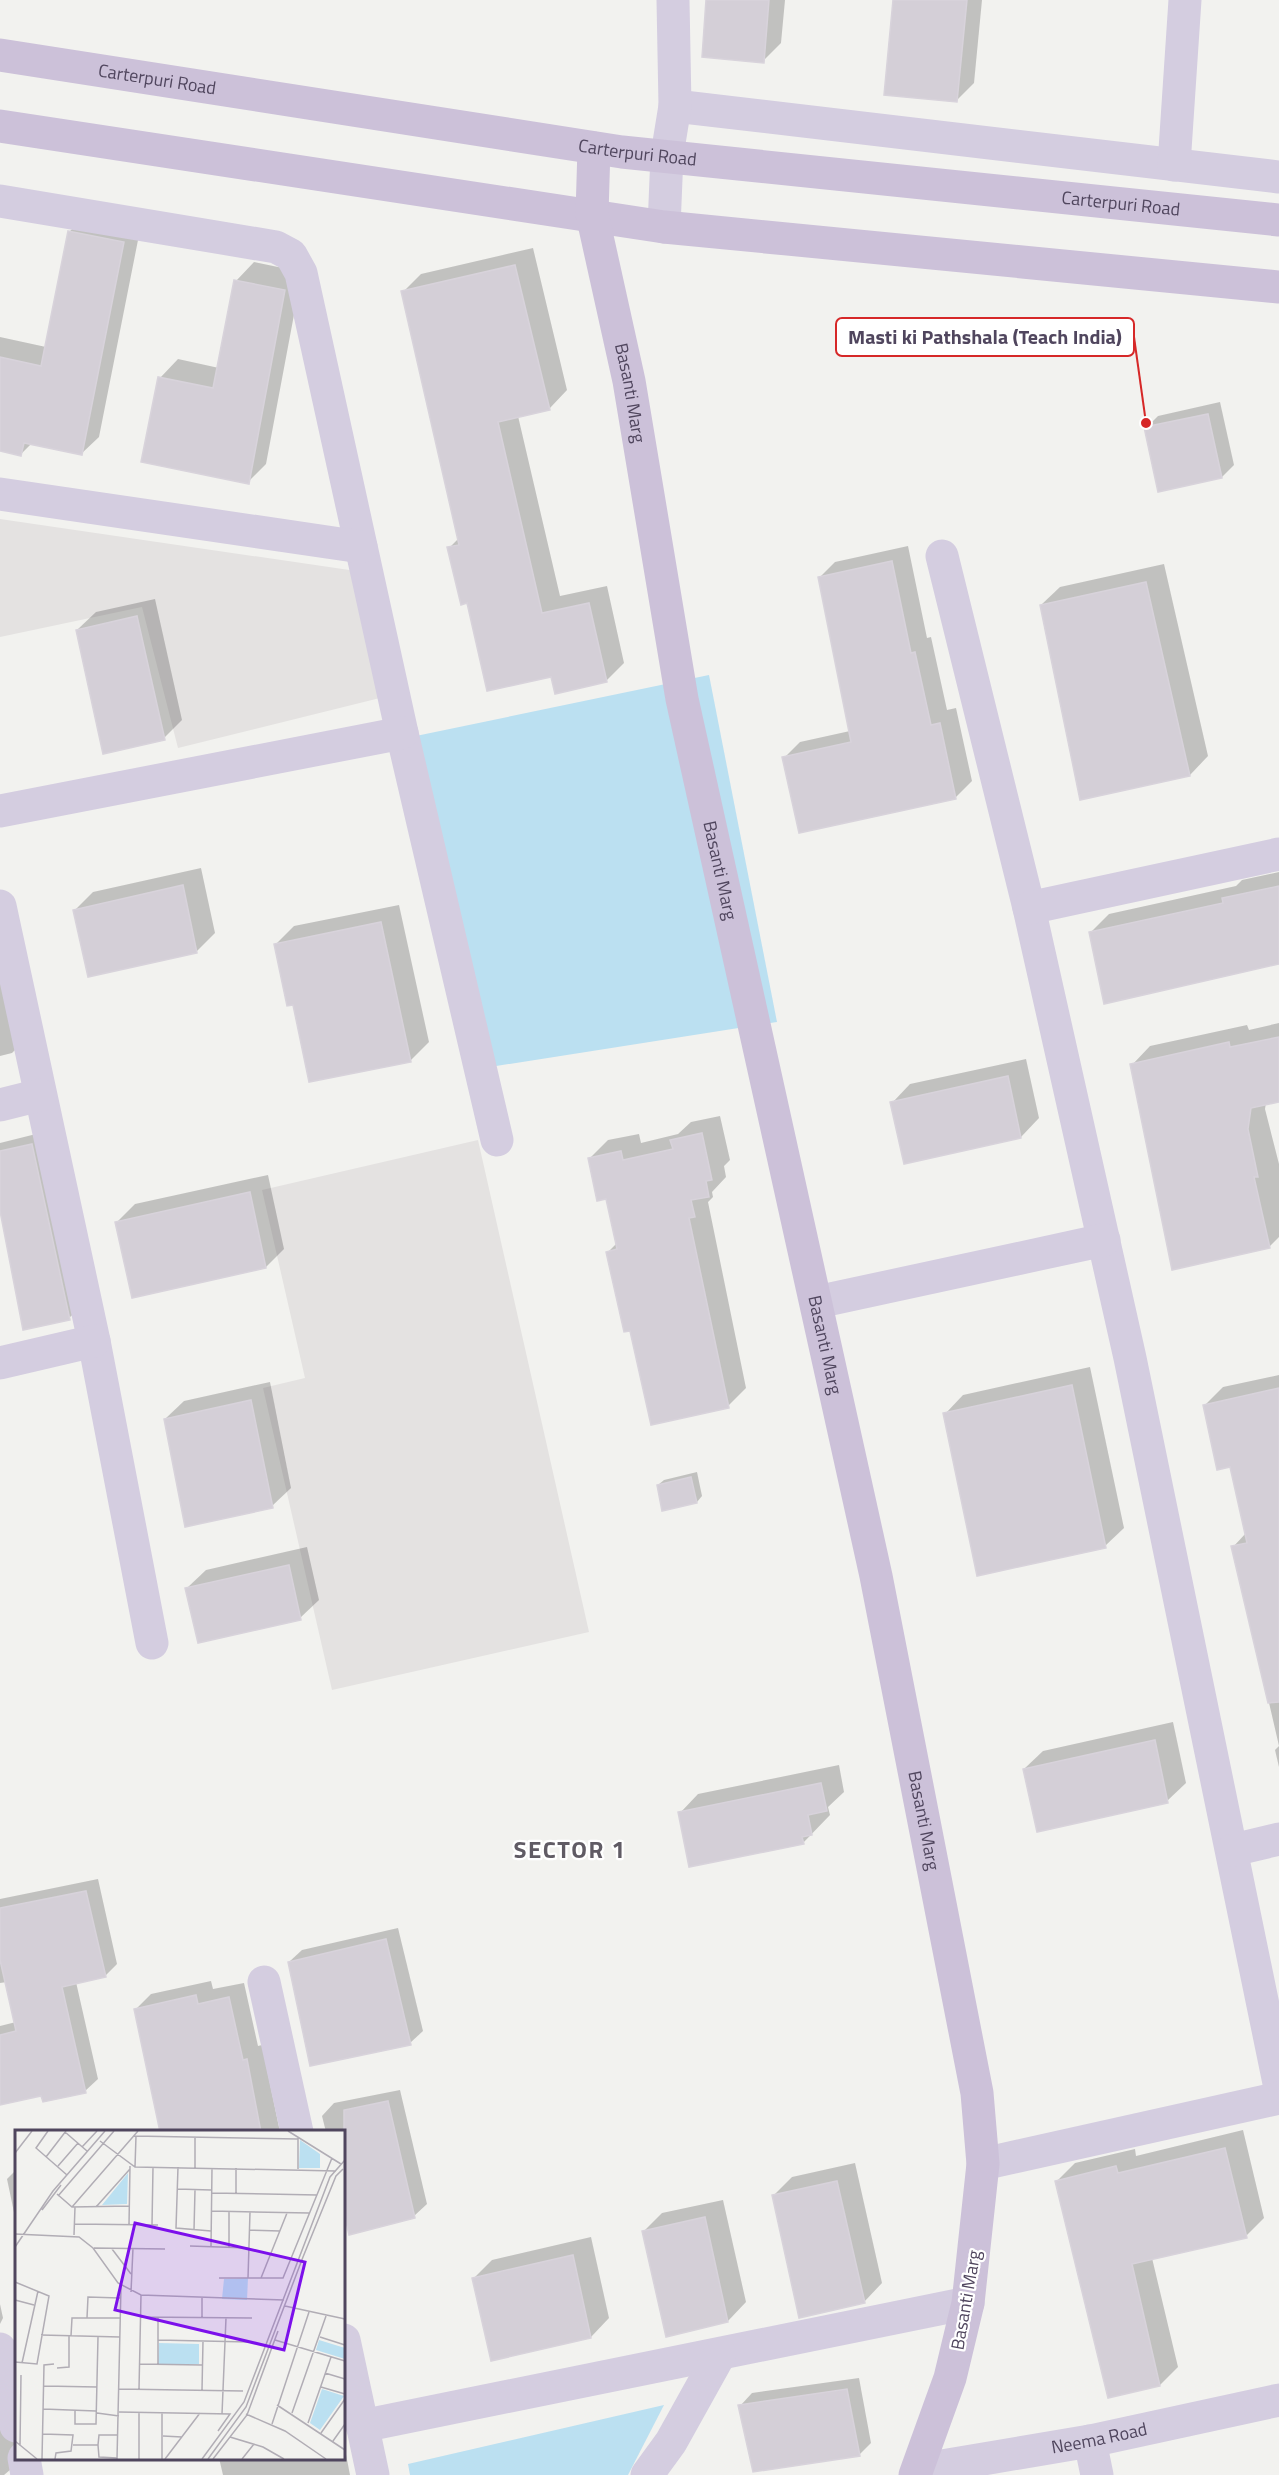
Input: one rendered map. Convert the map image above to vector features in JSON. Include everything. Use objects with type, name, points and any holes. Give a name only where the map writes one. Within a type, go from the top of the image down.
[{"type":"main road","name":"Carterpuri Road","points":[[0,55],[594,148],[1279,220]]},
{"type":"main road","points":[[0,126],[310,175],[592,214],[664,227],[1279,287]]},
{"type":"main road","name":"Basanti Marg","points":[[594,148],[592,214],[629,381],[682,699],[876,1576],[975,2081],[983,2164],[968,2303],[950,2378],[916,2472]]},
{"type":"street","points":[[664,227],[667,155],[675,106],[673,0]]},
{"type":"street","points":[[1174,165],[1185,0]]},
{"type":"street","points":[[675,106],[1279,177]]},
{"type":"street","points":[[0,201],[276,247],[291,255],[301,273],[402,734],[497,1140]]},
{"type":"street","points":[[0,494],[361,547]]},
{"type":"street","points":[[942,556],[1029,908],[1104,1240],[1233,1850],[1279,2083]]},
{"type":"street","points":[[0,812],[402,734]]},
{"type":"street","points":[[1029,908],[1279,854]]},
{"type":"street","points":[[0,906],[94,1341],[152,1643]]},
{"type":"street","points":[[0,1105],[40,1095]]},
{"type":"street","points":[[817,1302],[1104,1240]]},
{"type":"street","points":[[0,1363],[94,1341]]},
{"type":"street","points":[[1233,1850],[1279,1839]]},
{"type":"street","points":[[264,1982],[297,2130]]},
{"type":"street","points":[[983,2164],[1279,2098]]},
{"type":"street","points":[[362,2426],[968,2303]]},
{"type":"street","points":[[345,2345],[373,2475]]},
{"type":"street","points":[[0,2349],[15,2421]]},
{"type":"street","points":[[647,2475],[671,2442],[720,2354]]},
{"type":"street","name":"Neema Road","points":[[916,2472],[1090,2441],[1279,2400]]},
{"type":"street","points":[[1090,2441],[1097,2475]]},
{"type":"street","points":[[24,2460],[27,2475]]},
{"type":"shaded area","points":[[0,519],[363,572],[388,696],[178,748],[142,607],[0,637]]},
{"type":"shaded area","points":[[709,675],[777,1022],[490,1067],[411,737]]},
{"type":"shaded area","points":[[478,1140],[589,1632],[332,1690],[263,1388],[305,1378],[262,1190]]},
{"type":"shaded area","points":[[664,2405],[628,2475],[410,2475],[408,2464]]},
{"type":"building","points":[[706,0],[769,0],[764,63],[702,57]]},
{"type":"building","points":[[893,0],[967,0],[957,102],[884,95]]},
{"type":"building","points":[[68,231],[124,242],[82,455],[24,443],[21,456],[0,451],[0,357],[41,366]]},
{"type":"building","points":[[515,265],[550,410],[498,422],[542,613],[589,603],[607,682],[555,694],[551,677],[487,691],[467,603],[461,605],[447,547],[459,545],[401,291]]},
{"type":"building","points":[[234,280],[285,290],[249,484],[141,462],[158,377],[213,388]]},
{"type":"building","points":[[1208,414],[1222,478],[1158,492],[1144,427]]},
{"type":"building","points":[[892,561],[911,653],[915,652],[931,725],[940,723],[956,799],[799,833],[782,757],[851,742],[818,577]]},
{"type":"building","points":[[1146,582],[1190,776],[1080,800],[1040,605]]},
{"type":"building","points":[[137,616],[165,740],[103,754],[76,630]]},
{"type":"building","points":[[183,885],[197,953],[88,977],[73,910]]},
{"type":"building","points":[[1279,886],[1279,964],[1104,1004],[1089,932],[1223,903],[1222,898]]},
{"type":"building","points":[[381,922],[411,1062],[309,1082],[293,1005],[287,1006],[274,944]]},
{"type":"building","points":[[1279,1037],[1279,1102],[1251,1108],[1248,1129],[1258,1177],[1254,1177],[1270,1248],[1172,1270],[1130,1064],[1229,1042],[1230,1047]]},
{"type":"building","points":[[1008,1076],[1021,1138],[904,1164],[890,1102]]},
{"type":"building","points":[[702,1133],[712,1180],[706,1181],[709,1197],[691,1200],[695,1217],[689,1218],[729,1408],[651,1425],[630,1331],[624,1332],[606,1252],[617,1249],[606,1199],[597,1201],[588,1158],[621,1151],[623,1160],[673,1149],[670,1140]]},
{"type":"building","points":[[32,1144],[70,1320],[23,1330],[0,1211],[0,1151]]},
{"type":"building","points":[[250,1192],[266,1268],[132,1298],[115,1222]]},
{"type":"building","points":[[1072,1385],[1106,1548],[977,1576],[943,1413]]},
{"type":"building","points":[[1279,1388],[1279,1702],[1268,1703],[1231,1546],[1247,1543],[1230,1467],[1217,1470],[1203,1405]]},
{"type":"building","points":[[251,1400],[273,1508],[185,1527],[164,1419]]},
{"type":"building","points":[[691,1477],[697,1503],[662,1511],[657,1485]]},
{"type":"building","points":[[289,1565],[301,1620],[198,1643],[185,1588]]},
{"type":"building","points":[[1155,1740],[1168,1803],[1037,1832],[1023,1769]]},
{"type":"building","points":[[821,1783],[827,1811],[808,1815],[812,1835],[802,1837],[804,1844],[689,1867],[678,1812]]},
{"type":"building","points":[[86,1891],[106,1977],[62,1987],[86,2093],[43,2102],[41,2096],[0,2105],[0,2035],[16,2031],[0,1960],[0,1908]]},
{"type":"building","points":[[386,1939],[411,2045],[310,2066],[288,1962]]},
{"type":"building","points":[[196,1995],[198,2004],[229,1997],[243,2060],[247,2059],[261,2130],[160,2130],[134,2009]]},
{"type":"building","points":[[388,2101],[415,2218],[349,2235],[345,2217],[344,2110]]},
{"type":"building","points":[[1225,2148],[1247,2238],[1132,2264],[1160,2386],[1108,2398],[1055,2181],[1116,2166],[1118,2173]]},
{"type":"building","points":[[837,2181],[865,2303],[799,2318],[772,2195]]},
{"type":"building","points":[[705,2217],[728,2322],[666,2337],[642,2231]]},
{"type":"building","points":[[573,2255],[591,2338],[491,2361],[472,2278]]},
{"type":"building","points":[[847,2389],[860,2456],[753,2472],[738,2405]]},
{"type":"place","name":"Masti ki Pathshala (Teach India)","points":[[1146,423]]},
{"type":"district","name":"SECTOR 1","points":[[570,1850]]}]
